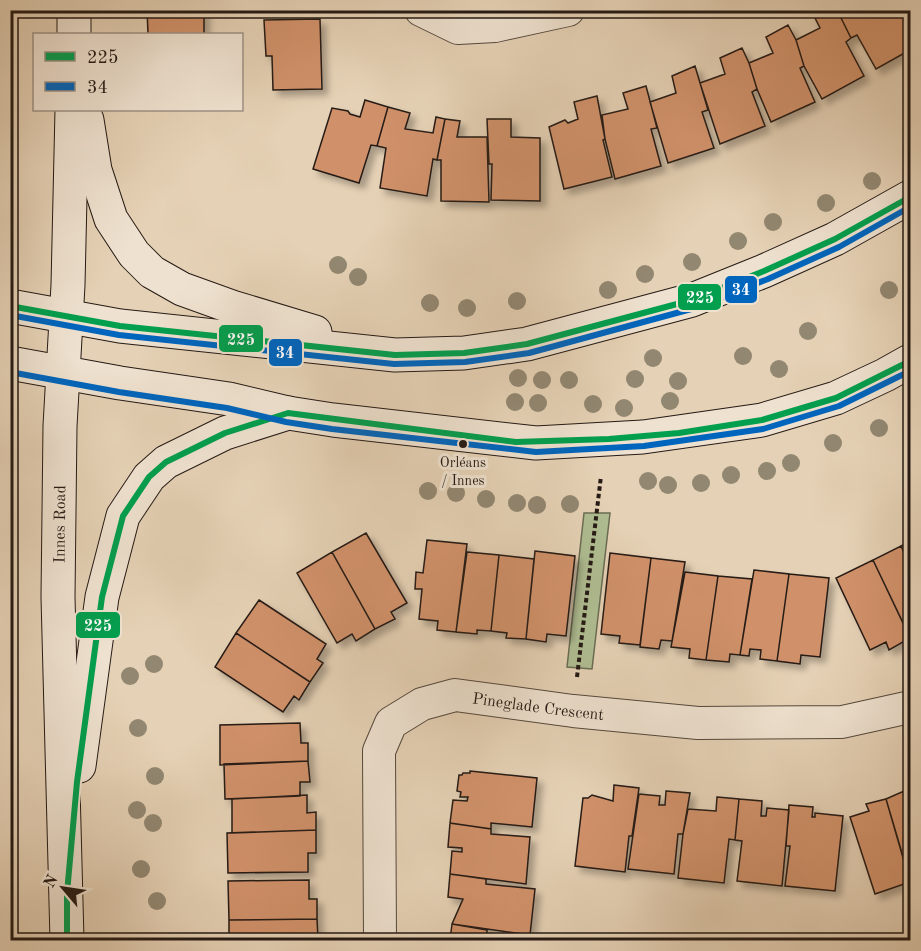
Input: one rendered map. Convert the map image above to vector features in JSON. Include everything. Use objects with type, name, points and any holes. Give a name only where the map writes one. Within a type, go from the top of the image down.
[{"type":"main road","points":[[74,10],[74,33]]},
{"type":"main road","name":"Innes Road","points":[[67,940],[58,597],[62,374],[66,317],[72,111]]},
{"type":"main road","points":[[85,111],[95,170],[111,219],[134,254],[152,272],[182,289],[231,307],[395,355]]},
{"type":"main road","points":[[10,306],[130,327],[395,355],[464,353],[527,344],[692,300],[836,239],[910,197]]},
{"type":"main road","points":[[10,363],[62,374],[229,399],[288,413],[516,442],[609,439],[679,433],[762,420],[836,398],[910,361]]},
{"type":"main road","points":[[66,893],[77,782],[102,597],[123,516],[149,477],[166,462],[225,433],[288,413]]},
{"type":"street","points":[[421,10],[458,28],[495,26],[568,10]]},
{"type":"street","name":"Pineglade Crescent","points":[[380,940],[379,751],[391,723],[422,704],[455,695],[573,711],[698,723],[842,722],[910,706]]},
{"type":"path","points":[[573,711],[597,490],[609,439]]},
{"type":"green space","points":[[584,513],[610,513],[592,669],[567,667]]},
{"type":"building","points":[[147,10],[204,10],[204,33],[148,33]]},
{"type":"building","points":[[837,10],[851,38],[846,42],[864,76],[822,99],[804,66],[796,40],[820,28],[812,12]]},
{"type":"building","points":[[837,10],[899,10],[910,30],[910,50],[876,69],[857,35],[851,38]]},
{"type":"building","points":[[320,19],[322,89],[273,90],[272,56],[266,56],[264,20]]},
{"type":"building","points":[[788,25],[796,40],[804,66],[800,68],[815,102],[771,122],[749,63],[773,53],[766,37]]},
{"type":"building","points":[[742,48],[757,89],[752,92],[765,126],[720,144],[700,83],[725,74],[720,58]]},
{"type":"building","points":[[695,66],[708,110],[702,112],[714,148],[668,163],[650,102],[676,93],[672,76]]},
{"type":"building","points":[[646,86],[657,128],[651,129],[661,166],[615,179],[605,139],[602,115],[628,109],[623,93]]},
{"type":"building","points":[[597,96],[605,139],[603,140],[612,177],[564,189],[549,127],[565,120],[568,123],[578,119],[574,102]]},
{"type":"building","points":[[365,100],[388,107],[377,146],[371,145],[359,183],[313,169],[332,108],[348,111],[360,117]]},
{"type":"building","points":[[388,107],[410,113],[405,129],[433,133],[436,117],[445,119],[437,160],[433,159],[427,196],[380,188],[386,148],[377,146]]},
{"type":"building","points":[[445,119],[460,121],[457,137],[487,137],[489,202],[441,201],[441,160],[437,160]]},
{"type":"building","points":[[487,119],[511,119],[511,137],[540,138],[540,201],[491,200],[492,164],[489,164]]},
{"type":"building","points":[[366,533],[407,603],[391,612],[395,619],[375,629],[332,552]]},
{"type":"building","points":[[427,540],[467,544],[456,632],[437,630],[438,621],[419,619],[422,589],[415,589],[416,572],[423,573]]},
{"type":"building","points":[[910,542],[910,566],[901,546]]},
{"type":"building","points":[[901,546],[910,566],[910,627],[906,629],[873,560]]},
{"type":"building","points":[[535,551],[575,556],[566,636],[547,634],[546,642],[526,639]]},
{"type":"building","points":[[332,552],[375,629],[356,641],[352,634],[337,643],[297,573]]},
{"type":"building","points":[[467,552],[499,555],[491,631],[477,630],[477,634],[456,632]]},
{"type":"building","points":[[610,553],[651,558],[640,645],[619,643],[620,636],[601,634]]},
{"type":"building","points":[[499,555],[534,559],[526,639],[506,638],[507,633],[491,631]]},
{"type":"building","points":[[651,558],[685,562],[672,641],[661,640],[659,649],[640,647]]},
{"type":"building","points":[[873,560],[910,638],[889,650],[886,642],[870,650],[836,578]]},
{"type":"building","points":[[754,570],[789,574],[777,661],[760,659],[761,650],[750,649],[749,656],[740,655]]},
{"type":"building","points":[[685,572],[718,576],[706,660],[689,658],[690,649],[671,647]]},
{"type":"building","points":[[789,574],[829,578],[820,657],[801,655],[800,664],[777,661]]},
{"type":"building","points":[[718,576],[752,579],[740,655],[730,654],[729,662],[706,660]]},
{"type":"building","points":[[259,600],[326,644],[317,659],[323,663],[310,682],[236,633]]},
{"type":"building","points":[[236,633],[310,682],[299,700],[294,696],[283,712],[215,667]]},
{"type":"building","points":[[300,723],[301,743],[308,743],[308,761],[220,765],[220,725]]},
{"type":"building","points":[[308,761],[310,782],[300,782],[300,796],[225,799],[224,764]]},
{"type":"building","points":[[470,771],[537,778],[532,827],[491,823],[491,829],[450,823],[453,800],[467,801],[468,797],[460,797],[461,792],[457,791],[459,775],[470,773]]},
{"type":"building","points":[[614,785],[639,788],[632,836],[629,836],[625,872],[575,866],[583,798],[592,795],[613,801]]},
{"type":"building","points":[[666,791],[690,793],[683,834],[678,834],[674,874],[628,869],[639,794],[660,796],[659,805],[665,805]]},
{"type":"building","points":[[904,791],[906,799],[910,798],[910,880],[886,799]]},
{"type":"building","points":[[307,795],[307,813],[316,812],[316,830],[232,833],[232,799]]},
{"type":"building","points":[[717,797],[739,799],[735,840],[729,839],[724,883],[678,878],[688,809],[716,811]]},
{"type":"building","points":[[739,799],[762,801],[761,816],[766,816],[767,808],[789,810],[782,886],[737,881],[742,841],[735,840]]},
{"type":"building","points":[[886,799],[910,882],[875,894],[850,817],[869,811],[866,804]]},
{"type":"building","points":[[789,805],[813,807],[812,817],[815,817],[815,813],[843,816],[835,891],[785,886],[790,846],[786,846]]},
{"type":"building","points":[[450,823],[491,829],[491,834],[530,837],[526,884],[450,874],[452,851],[462,852],[462,848],[448,847]]},
{"type":"building","points":[[316,830],[316,853],[308,853],[308,872],[228,873],[227,833]]},
{"type":"building","points":[[450,874],[486,879],[486,884],[535,889],[530,935],[452,924],[463,899],[448,897]]},
{"type":"building","points":[[309,880],[309,899],[317,899],[317,919],[229,920],[228,881]]},
{"type":"building","points":[[317,919],[318,939],[229,940],[229,920]]},
{"type":"building","points":[[452,924],[487,930],[487,936],[528,940],[450,940]]},
{"type":"transit line","name":"225","points":[[10,306],[120,326],[395,355],[464,353],[527,344],[692,300],[835,239],[910,197]]},
{"type":"transit line","name":"34","points":[[10,315],[119,335],[394,364],[465,362],[529,353],[695,308],[839,247],[910,207]]},
{"type":"transit line","name":"225","points":[[67,940],[67,893],[77,782],[102,597],[123,516],[149,477],[166,462],[225,433],[288,413],[516,442],[609,439],[679,433],[762,420],[836,398],[910,361]]},
{"type":"transit line","name":"34","points":[[10,372],[119,392],[227,408],[286,422],[332,429],[536,452],[644,446],[763,429],[839,406],[910,371]]},
{"type":"place","name":"Orléans / Innes","points":[[463,444]]}]
